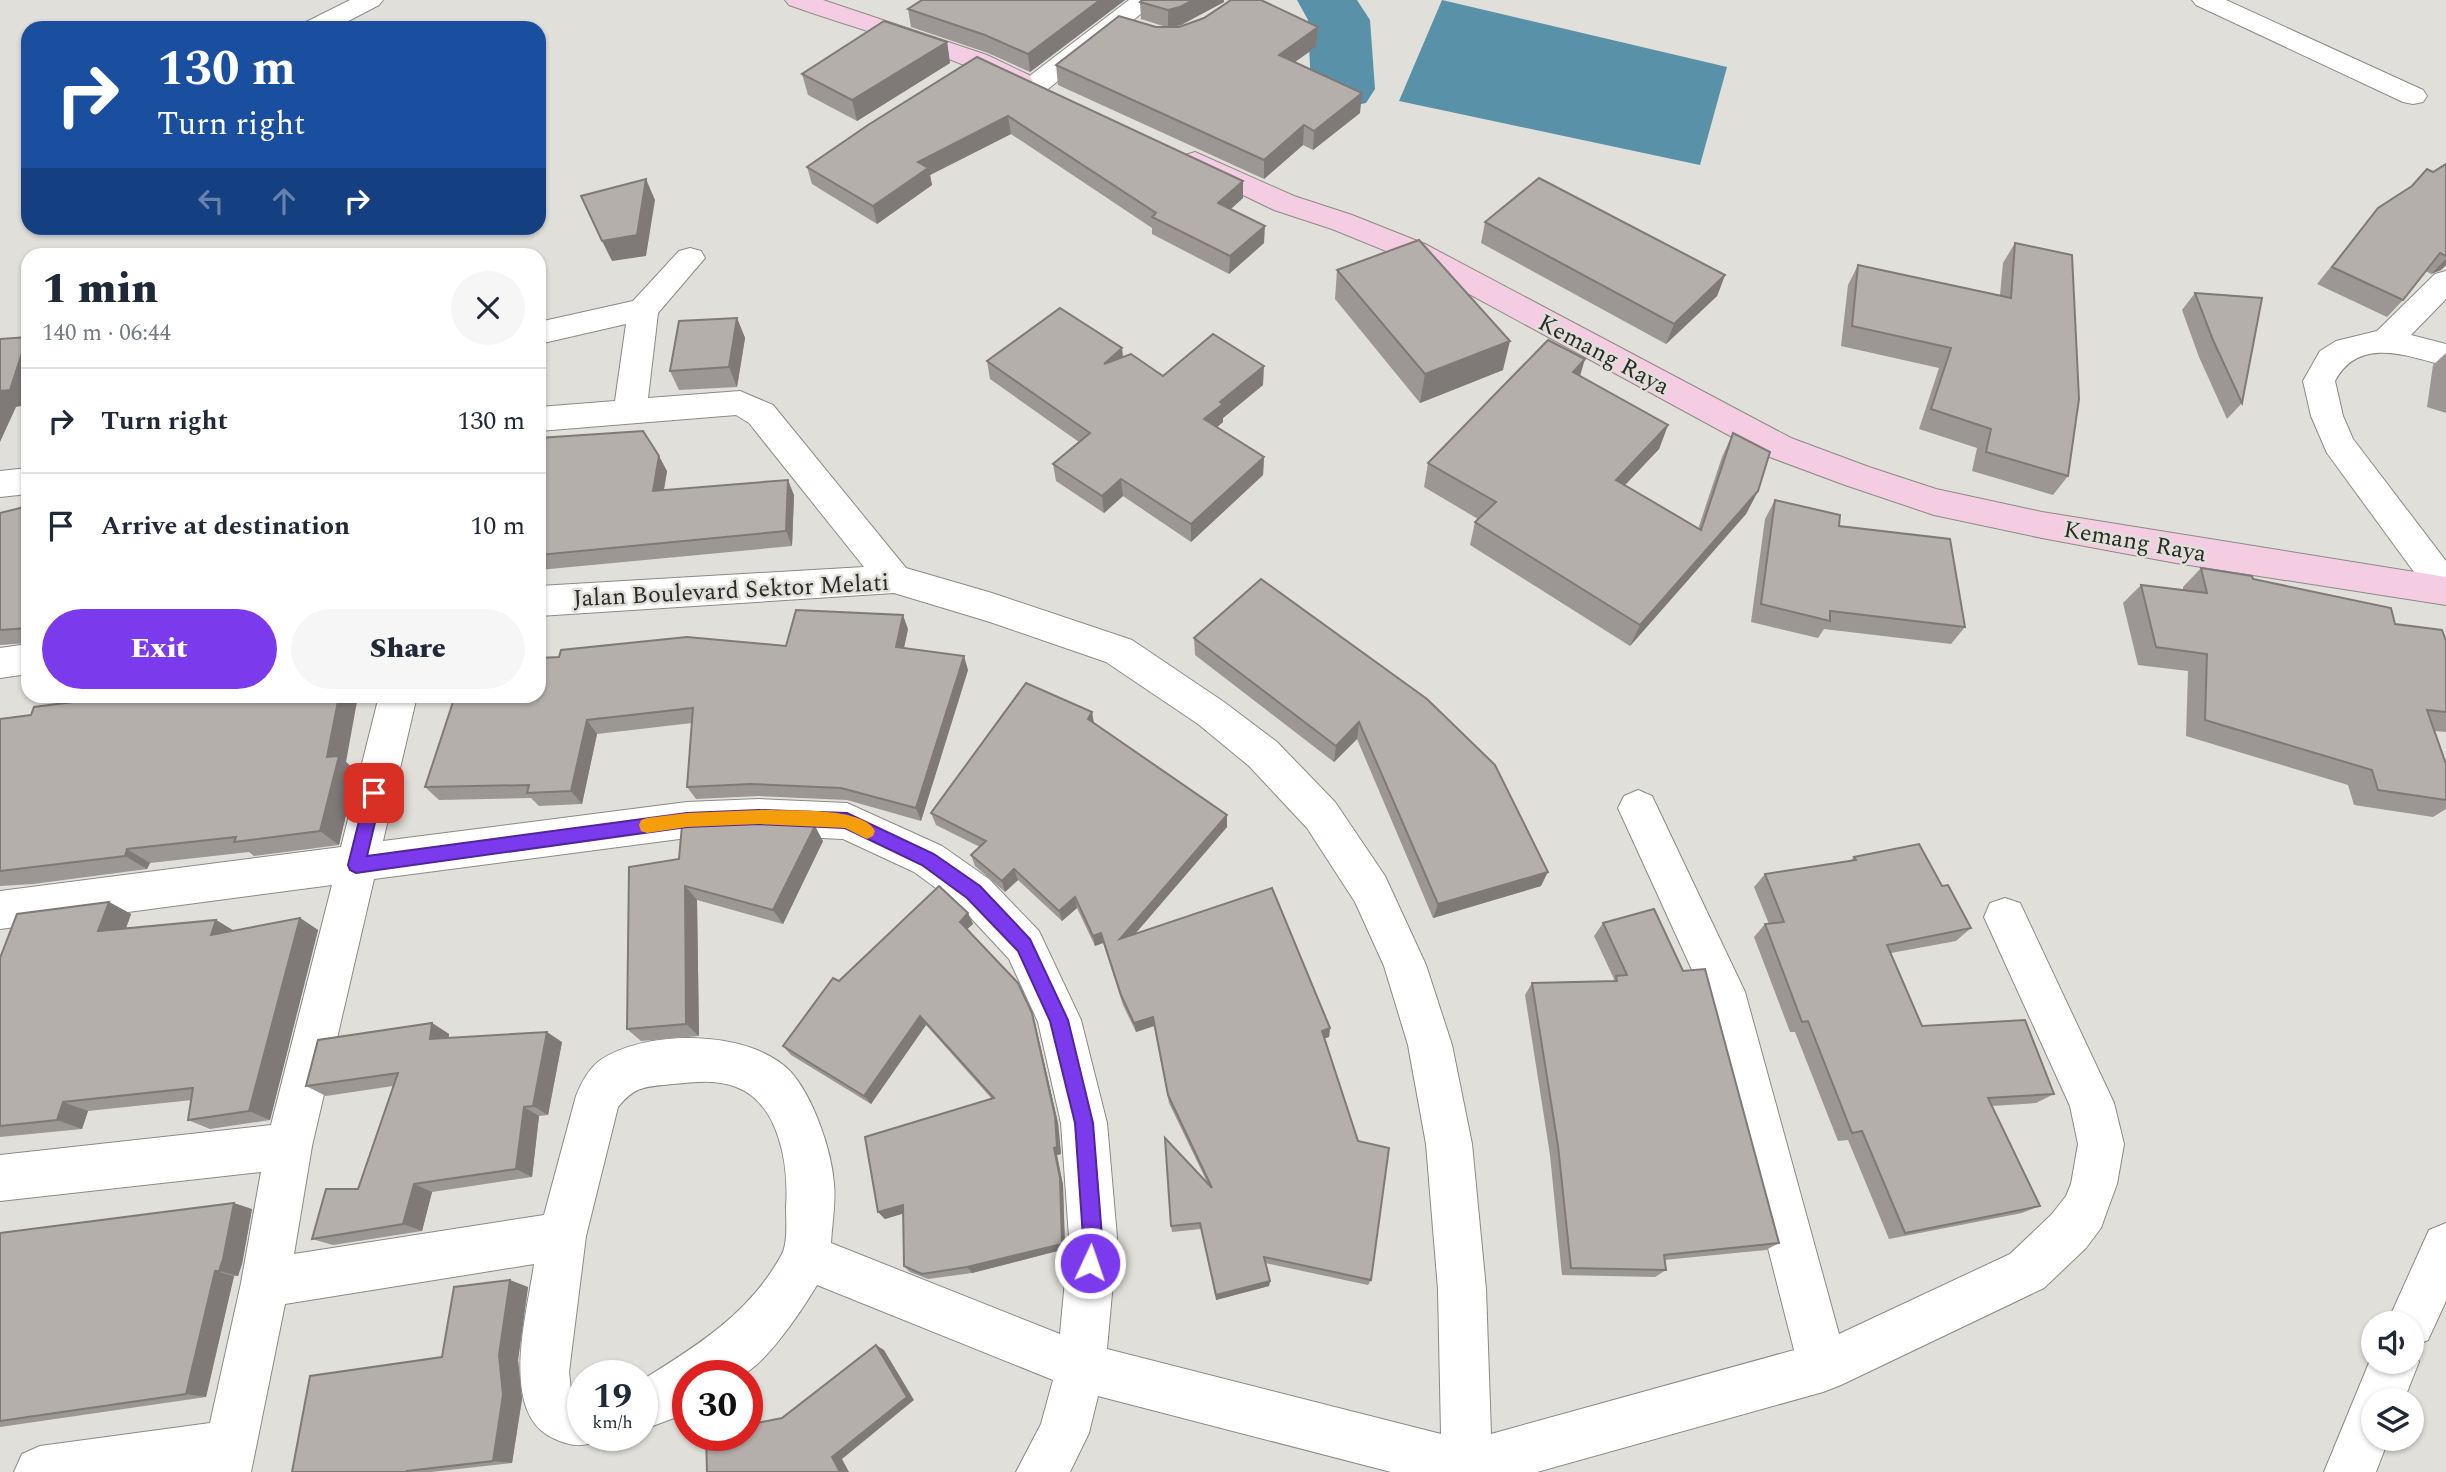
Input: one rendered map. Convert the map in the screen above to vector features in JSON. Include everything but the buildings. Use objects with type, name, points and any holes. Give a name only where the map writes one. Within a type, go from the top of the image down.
[{"type":"street","points":[[329,21],[370,0]]},
{"type":"street","points":[[798,0],[978,61],[1058,99]]},
{"type":"street","points":[[1033,87],[1128,26],[1145,0]]},
{"type":"street","points":[[2205,0],[2413,96]]},
{"type":"street","points":[[945,82],[978,61]]},
{"type":"street","name":"Kemang Raya","points":[[1171,151],[1284,203],[1342,222],[1413,251],[1779,447],[1857,476],[1934,502],[2042,525],[2176,549],[2446,590]]},
{"type":"street","points":[[630,412],[643,310],[690,258]]},
{"type":"street","points":[[2387,340],[2446,281]]},
{"type":"street","points":[[546,331],[643,310]]},
{"type":"street","points":[[2446,355],[2387,340],[2347,349],[2331,359],[2319,381],[2327,416],[2339,444],[2446,590]]},
{"type":"street","points":[[546,418],[740,403],[750,407],[761,414],[894,579]]},
{"type":"street","name":"Jalan Boulevard Sektor Melati","points":[[546,601],[894,579],[992,608],[1119,651],[1211,713],[1263,754],[1321,815],[1370,889],[1405,965],[1430,1045],[1449,1143],[1454,1196],[1462,1289],[1467,1466]]},
{"type":"street","points":[[0,663],[21,660]]},
{"type":"street","points":[[40,1472],[228,1459],[265,1283],[289,1146],[396,703]]},
{"type":"street","points":[[1638,808],[1724,992],[1823,1367]]},
{"type":"street","points":[[0,910],[687,820],[759,817],[847,821],[928,859],[974,892],[1024,945],[1059,1020],[1084,1123],[1093,1237],[1082,1367],[1064,1433],[1042,1472]]},
{"type":"street","points":[[807,1256],[1082,1367],[1467,1466],[1823,1367],[2027,1271],[2069,1231],[2084,1211],[2094,1184],[2101,1144],[2092,1103],[2005,917]]},
{"type":"street","points":[[567,1418],[551,1408],[544,1393],[544,1372],[562,1236],[598,1096],[604,1086],[634,1066],[708,1059],[748,1068],[773,1086],[789,1108],[803,1143],[811,1184],[807,1256],[776,1307],[755,1330],[719,1360]]},
{"type":"street","points":[[0,1178],[289,1146]]},
{"type":"street","points":[[265,1283],[562,1236]]},
{"type":"street","points":[[2417,1311],[2446,1247]]},
{"type":"street","points":[[2350,1472],[2361,1445]]},
{"type":"water","points":[[1442,0],[1727,67],[1700,165],[1399,101]]},
{"type":"waterway","points":[[1327,0],[1339,20],[1343,89]]},
{"type":"slow traffic","points":[[647,825],[687,820],[759,817],[847,821],[867,831]]},
{"type":"route","points":[[374,793],[356,865],[687,820],[759,817],[847,821],[891,844],[928,859],[974,892],[1024,945],[1059,1020],[1084,1123],[1093,1237],[1090,1263]]}]
